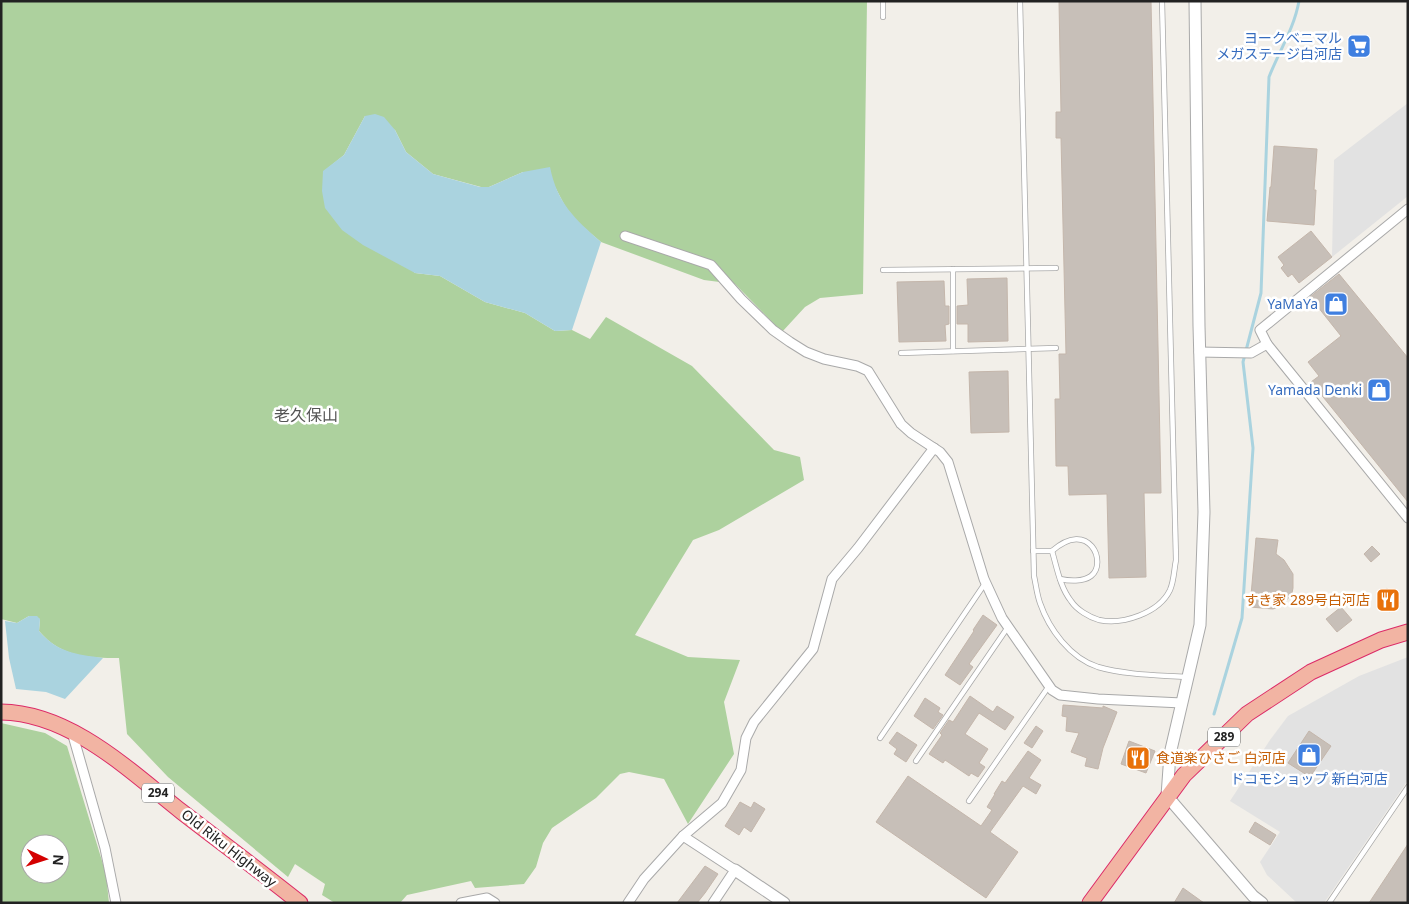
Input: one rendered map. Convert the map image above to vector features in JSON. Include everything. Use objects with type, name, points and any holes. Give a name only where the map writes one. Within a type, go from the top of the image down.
[{"type":"highway","name":"289","points":[[1090,903],[1166,796],[1184,775],[1247,714],[1311,672],[1381,640],[1408,632]]},
{"type":"highway","name":"Old Riku Highway","points":[[1,712],[36,716],[72,732],[110,756],[300,903]]},
{"type":"street","points":[[1195,1],[1204,512],[1200,626],[1170,754],[1166,796],[1253,896],[1262,903]]},
{"type":"street","points":[[1406,214],[1266,323],[1260,330],[1266,344],[1408,518]]},
{"type":"street","points":[[625,236],[712,265],[741,299],[773,330],[790,342],[806,352],[824,359],[857,366],[868,372],[901,424],[934,448],[948,462],[986,582],[1002,618],[1049,686],[1060,695],[1182,704]]},
{"type":"street","points":[[1200,352],[1251,353],[1266,344]]},
{"type":"street","points":[[628,903],[644,879],[683,836],[722,804],[741,770],[746,738],[754,722],[813,649],[832,579],[934,448]]},
{"type":"street","points":[[72,732],[105,848],[116,903]]},
{"type":"street","points":[[683,836],[784,903]]},
{"type":"street","points":[[713,903],[735,870]]},
{"type":"street","points":[[460,903],[488,898],[495,903]]},
{"type":"lane","points":[[883,1],[883,17]]},
{"type":"lane","points":[[1020,1],[1033,551],[1034,576],[1039,601],[1054,631],[1080,658],[1097,666],[1132,673],[1188,677]]},
{"type":"lane","points":[[1052,551],[1060,579],[1071,602],[1084,613],[1099,620],[1115,621],[1146,612],[1160,602],[1169,591],[1173,577],[1176,560],[1162,1]]},
{"type":"lane","points":[[883,270],[1056,268]]},
{"type":"lane","points":[[952,269],[954,351]]},
{"type":"lane","points":[[902,353],[1056,348]]},
{"type":"lane","points":[[1033,551],[1052,551],[1060,544],[1079,539],[1084,539],[1092,546],[1097,562],[1091,576],[1071,581],[1060,579]]},
{"type":"lane","points":[[880,738],[986,582]]},
{"type":"lane","points":[[916,761],[1008,627]]},
{"type":"lane","points":[[969,801],[1049,686]]},
{"type":"lane","points":[[1329,903],[1408,787]]},
{"type":"green space","points":[[1,1],[867,1],[863,294],[820,298],[805,307],[782,332],[735,284],[704,280],[601,242],[575,220],[553,183],[523,172],[489,187],[481,187],[433,174],[406,152],[395,130],[365,116],[344,155],[323,172],[415,273],[440,276],[485,302],[525,313],[555,331],[572,330],[590,339],[606,317],[692,366],[774,450],[800,457],[804,480],[719,530],[693,540],[635,635],[688,657],[740,660],[724,702],[734,754],[688,824],[664,779],[629,772],[620,774],[596,798],[552,828],[543,843],[536,867],[524,884],[475,888],[471,881],[407,895],[400,903],[335,903],[322,895],[325,884],[295,864],[288,877],[168,777],[127,734],[119,658],[86,656],[66,651],[47,640],[39,631],[40,619],[29,616],[17,623],[1,619]]},
{"type":"green space","points":[[1,723],[45,733],[67,746],[106,874],[109,903],[1,903]]},
{"type":"shaded area","points":[[1408,103],[1408,196],[1332,257],[1334,160]]},
{"type":"shaded area","points":[[1408,657],[1408,780],[1324,903],[1297,903],[1267,875],[1260,862],[1280,832],[1230,801],[1288,716],[1359,676]]},
{"type":"water","points":[[375,114],[384,117],[395,130],[406,152],[433,174],[480,187],[489,187],[523,172],[550,167],[557,191],[568,209],[601,242],[572,330],[555,331],[525,313],[485,302],[440,276],[415,273],[363,245],[342,230],[325,208],[322,191],[323,171],[344,155],[365,116]]},
{"type":"water","points":[[29,616],[37,616],[40,619],[39,631],[60,648],[76,654],[103,658],[65,699],[46,692],[16,689],[9,658],[5,621],[17,623]]},
{"type":"building","points":[[1059,1],[1151,1],[1161,493],[1144,493],[1146,577],[1109,578],[1107,494],[1069,495],[1068,466],[1056,466],[1055,399],[1060,399],[1059,354],[1066,354],[1061,138],[1056,138],[1056,112],[1061,112]]},
{"type":"building","points":[[1274,146],[1317,149],[1314,225],[1267,221]]},
{"type":"building","points":[[1311,231],[1332,257],[1299,283],[1292,274],[1288,277],[1281,268],[1284,265],[1278,257]]},
{"type":"building","points":[[1339,274],[1408,358],[1408,502],[1311,382],[1319,376],[1308,362],[1341,336],[1310,297]]},
{"type":"building","points":[[1007,278],[1008,341],[968,342],[968,324],[957,324],[957,306],[968,305],[967,279]]},
{"type":"building","points":[[944,281],[945,306],[949,306],[949,324],[945,325],[946,341],[899,342],[897,282]]},
{"type":"building","points":[[1008,371],[1009,432],[971,433],[969,372]]},
{"type":"building","points":[[1256,538],[1278,540],[1276,554],[1284,560],[1293,574],[1292,593],[1283,605],[1273,609],[1250,607]]},
{"type":"building","points":[[1372,546],[1380,554],[1371,562],[1364,554]]},
{"type":"building","points":[[1387,588],[1400,603],[1389,612],[1377,597]]},
{"type":"building","points":[[1341,607],[1352,620],[1337,632],[1326,619]]},
{"type":"building","points":[[983,615],[997,625],[969,664],[973,667],[960,685],[945,675]]},
{"type":"building","points":[[970,696],[993,712],[997,706],[1014,717],[1005,730],[979,713],[965,734],[988,749],[979,763],[985,767],[978,777],[971,773],[969,776],[945,760],[943,763],[929,754],[942,735],[940,733],[949,720],[953,722]]},
{"type":"building","points":[[925,698],[940,708],[938,712],[943,715],[933,729],[914,716]]},
{"type":"building","points":[[1063,705],[1103,708],[1103,706],[1117,712],[1103,748],[1098,769],[1085,766],[1087,758],[1071,752],[1079,733],[1066,731],[1067,717],[1062,716]]},
{"type":"building","points":[[1036,726],[1043,731],[1032,748],[1024,743]]},
{"type":"building","points":[[1309,731],[1331,746],[1310,777],[1288,763]]},
{"type":"building","points":[[897,732],[917,745],[906,762],[894,754],[897,749],[889,743]]},
{"type":"building","points":[[1129,741],[1155,751],[1146,773],[1121,764]]},
{"type":"building","points":[[1028,751],[1041,760],[1029,778],[1041,785],[1036,794],[1023,786],[990,832],[1018,852],[986,898],[876,822],[908,776],[981,826],[992,810],[987,807],[1002,781],[1005,783]]},
{"type":"building","points":[[740,802],[751,808],[754,802],[765,809],[751,832],[744,827],[739,835],[725,826]]},
{"type":"building","points":[[1255,822],[1276,835],[1270,845],[1249,832]]},
{"type":"building","points":[[1408,844],[1408,903],[1369,903]]},
{"type":"building","points":[[705,866],[718,874],[705,893],[697,903],[677,903]]},
{"type":"building","points":[[1183,888],[1204,903],[1174,903]]},
{"type":"waterway","points":[[1214,714],[1242,618],[1253,448],[1243,362],[1261,293],[1269,77],[1290,30],[1299,1]]},
{"type":"place","name":"ヨークベニマル メガステージ白河店","points":[[1359,46]]},
{"type":"place","name":"YaMaYa","points":[[1336,304]]},
{"type":"place","name":"Yamada Denki","points":[[1379,390]]},
{"type":"place","name":"すき家 289号白河店","points":[[1388,600]]},
{"type":"place","name":"ドコモショップ 新白河店","points":[[1309,755]]},
{"type":"place","name":"食道楽ひさご 白河店","points":[[1138,758]]},
{"type":"district","name":"老久保山","points":[[306,415]]}]
